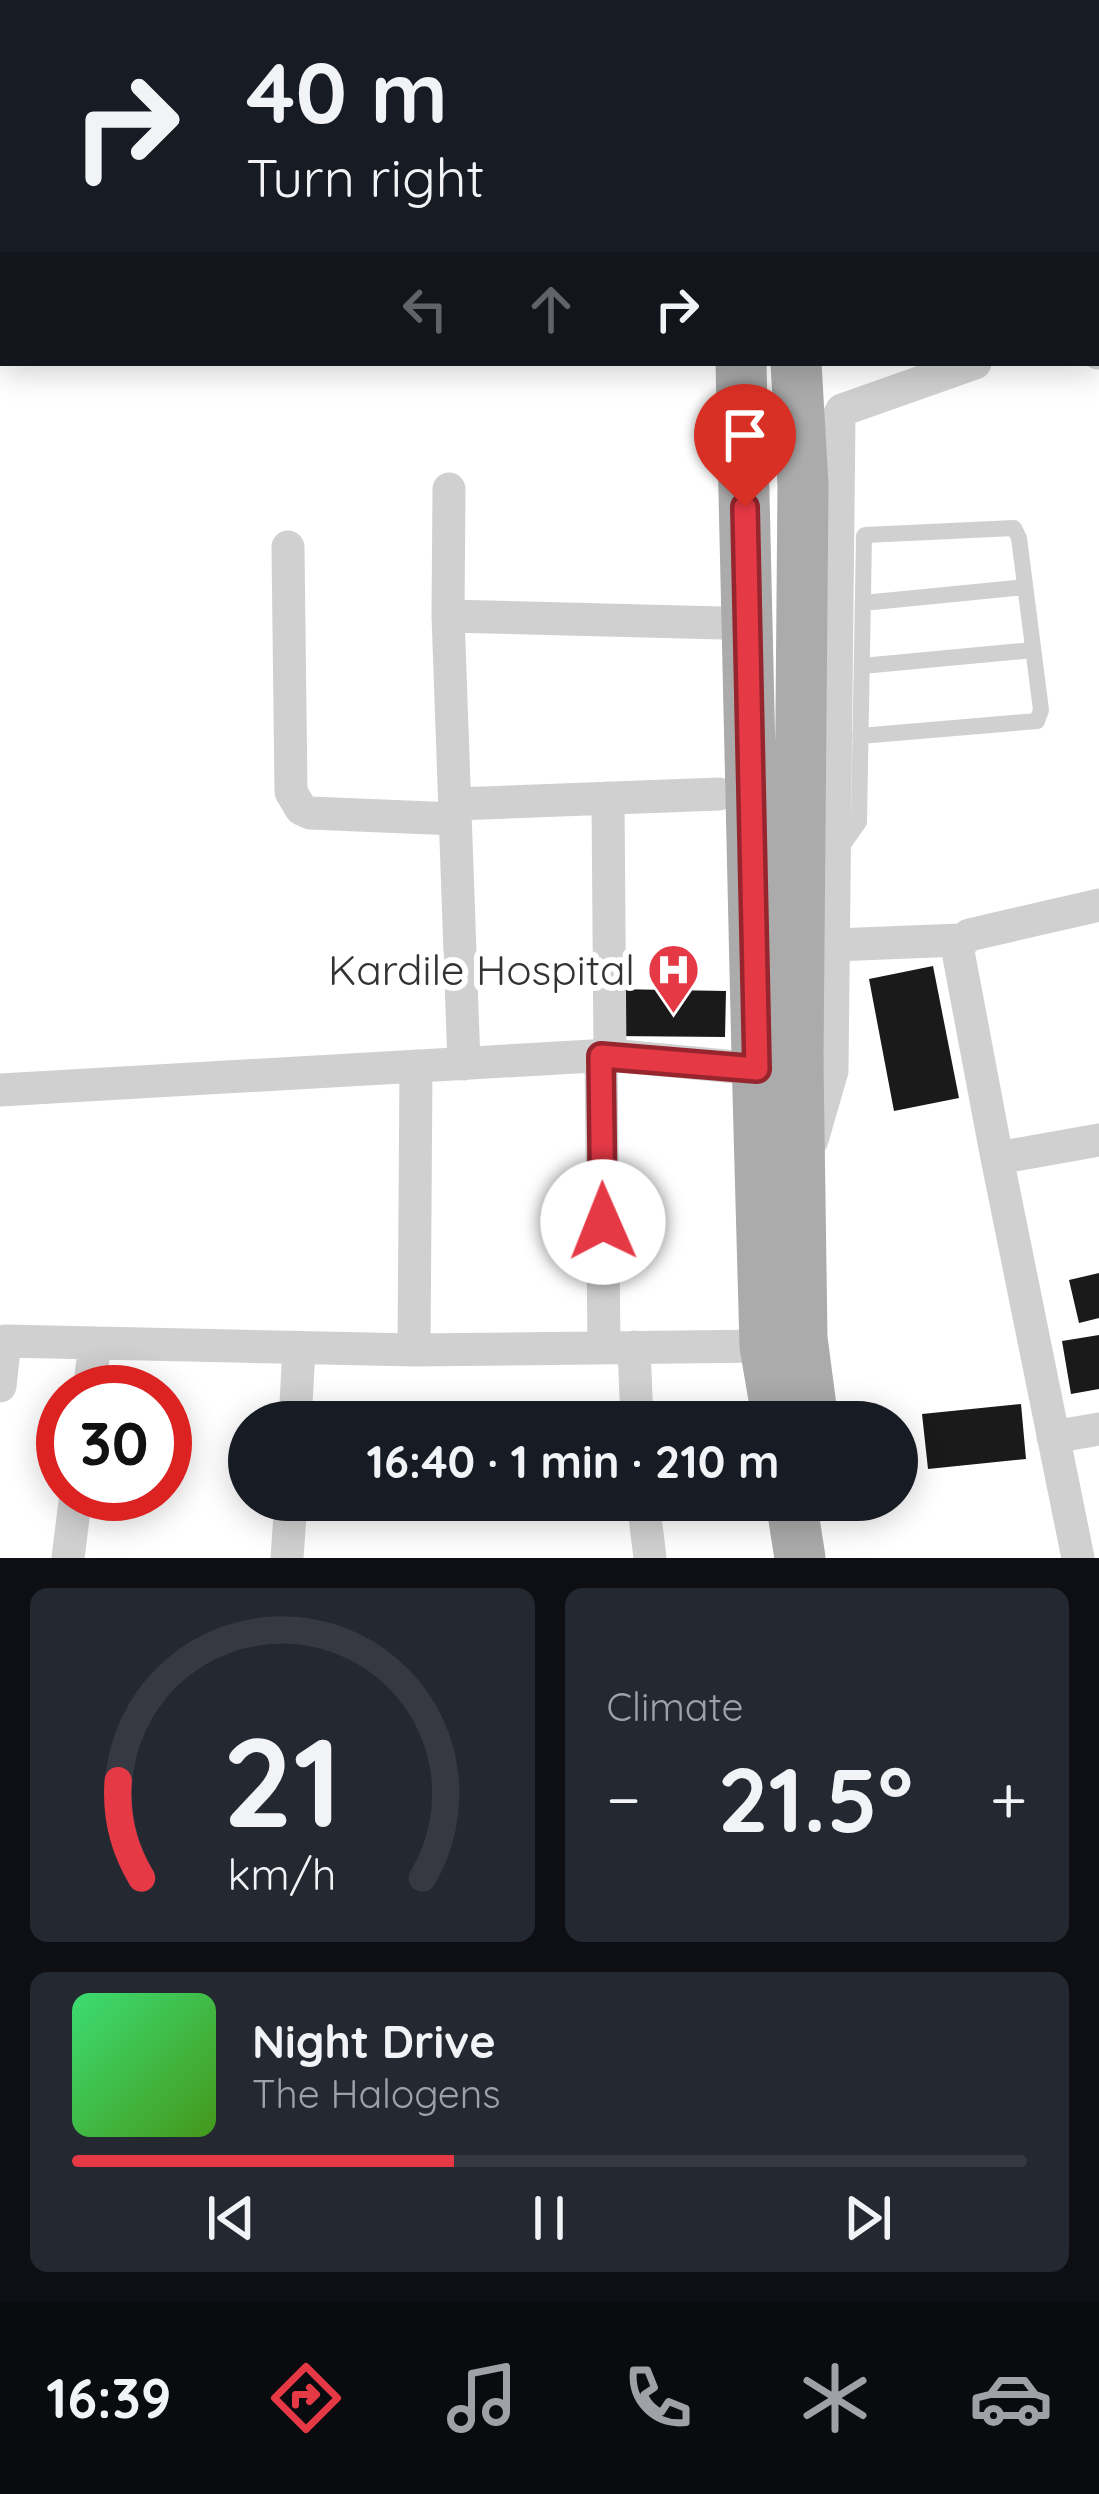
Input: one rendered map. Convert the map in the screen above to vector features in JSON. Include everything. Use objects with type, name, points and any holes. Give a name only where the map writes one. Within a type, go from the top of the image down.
[{"type":"main road","points":[[758,373],[770,1062],[779,1196],[778,1401]]},
{"type":"main road","points":[[779,1359],[802,1401]]},
{"type":"main road","points":[[794,1521],[800,1558]]},
{"type":"main road","points":[[827,1521],[832,1558]]},
{"type":"street","points":[[779,1196],[832,1071],[839,413],[967,366]]},
{"type":"street","points":[[449,489],[448,616],[464,1064]]},
{"type":"street","points":[[288,547],[291,792],[310,813],[455,812],[719,794]]},
{"type":"street","points":[[448,616],[722,623]]},
{"type":"street","points":[[608,798],[606,1056],[619,1347],[632,1401]]},
{"type":"street","points":[[834,945],[960,940],[1099,905]]},
{"type":"street","points":[[960,940],[956,952],[1078,1558]]},
{"type":"street","points":[[0,1090],[606,1056],[770,1062]]},
{"type":"street","points":[[414,1350],[416,1066]]},
{"type":"street","points":[[997,1158],[1099,1140]]},
{"type":"street","points":[[0,1386],[5,1341],[414,1350],[619,1347],[779,1359]]},
{"type":"street","points":[[92,1365],[95,1342]]},
{"type":"street","points":[[296,1401],[299,1348]]},
{"type":"street","points":[[1053,1437],[1099,1429]]},
{"type":"street","points":[[68,1558],[73,1521]]},
{"type":"street","points":[[287,1558],[290,1521]]},
{"type":"street","points":[[646,1521],[650,1558]]},
{"type":"lane","points":[[758,373],[839,413]]},
{"type":"lane","points":[[835,855],[858,826],[864,536],[869,532],[1009,526],[1018,538],[1041,710],[1037,721],[860,736]]},
{"type":"lane","points":[[863,602],[1024,587]]},
{"type":"lane","points":[[862,666],[1033,650]]},
{"type":"building","points":[[933,966],[959,1098],[894,1111],[869,979]]},
{"type":"building","points":[[614,989],[726,991],[725,1037],[613,1036]]},
{"type":"building","points":[[1099,1273],[1099,1318],[1079,1323],[1069,1280]]},
{"type":"building","points":[[1099,1335],[1099,1389],[1071,1394],[1062,1341]]},
{"type":"building","points":[[1021,1404],[1026,1459],[928,1469],[922,1414]]},
{"type":"place","name":"Kardile Hospital","points":[[674,1016]]},
{"type":"route","points":[[603,1222],[601,1056],[757,1069],[745,507]]}]
